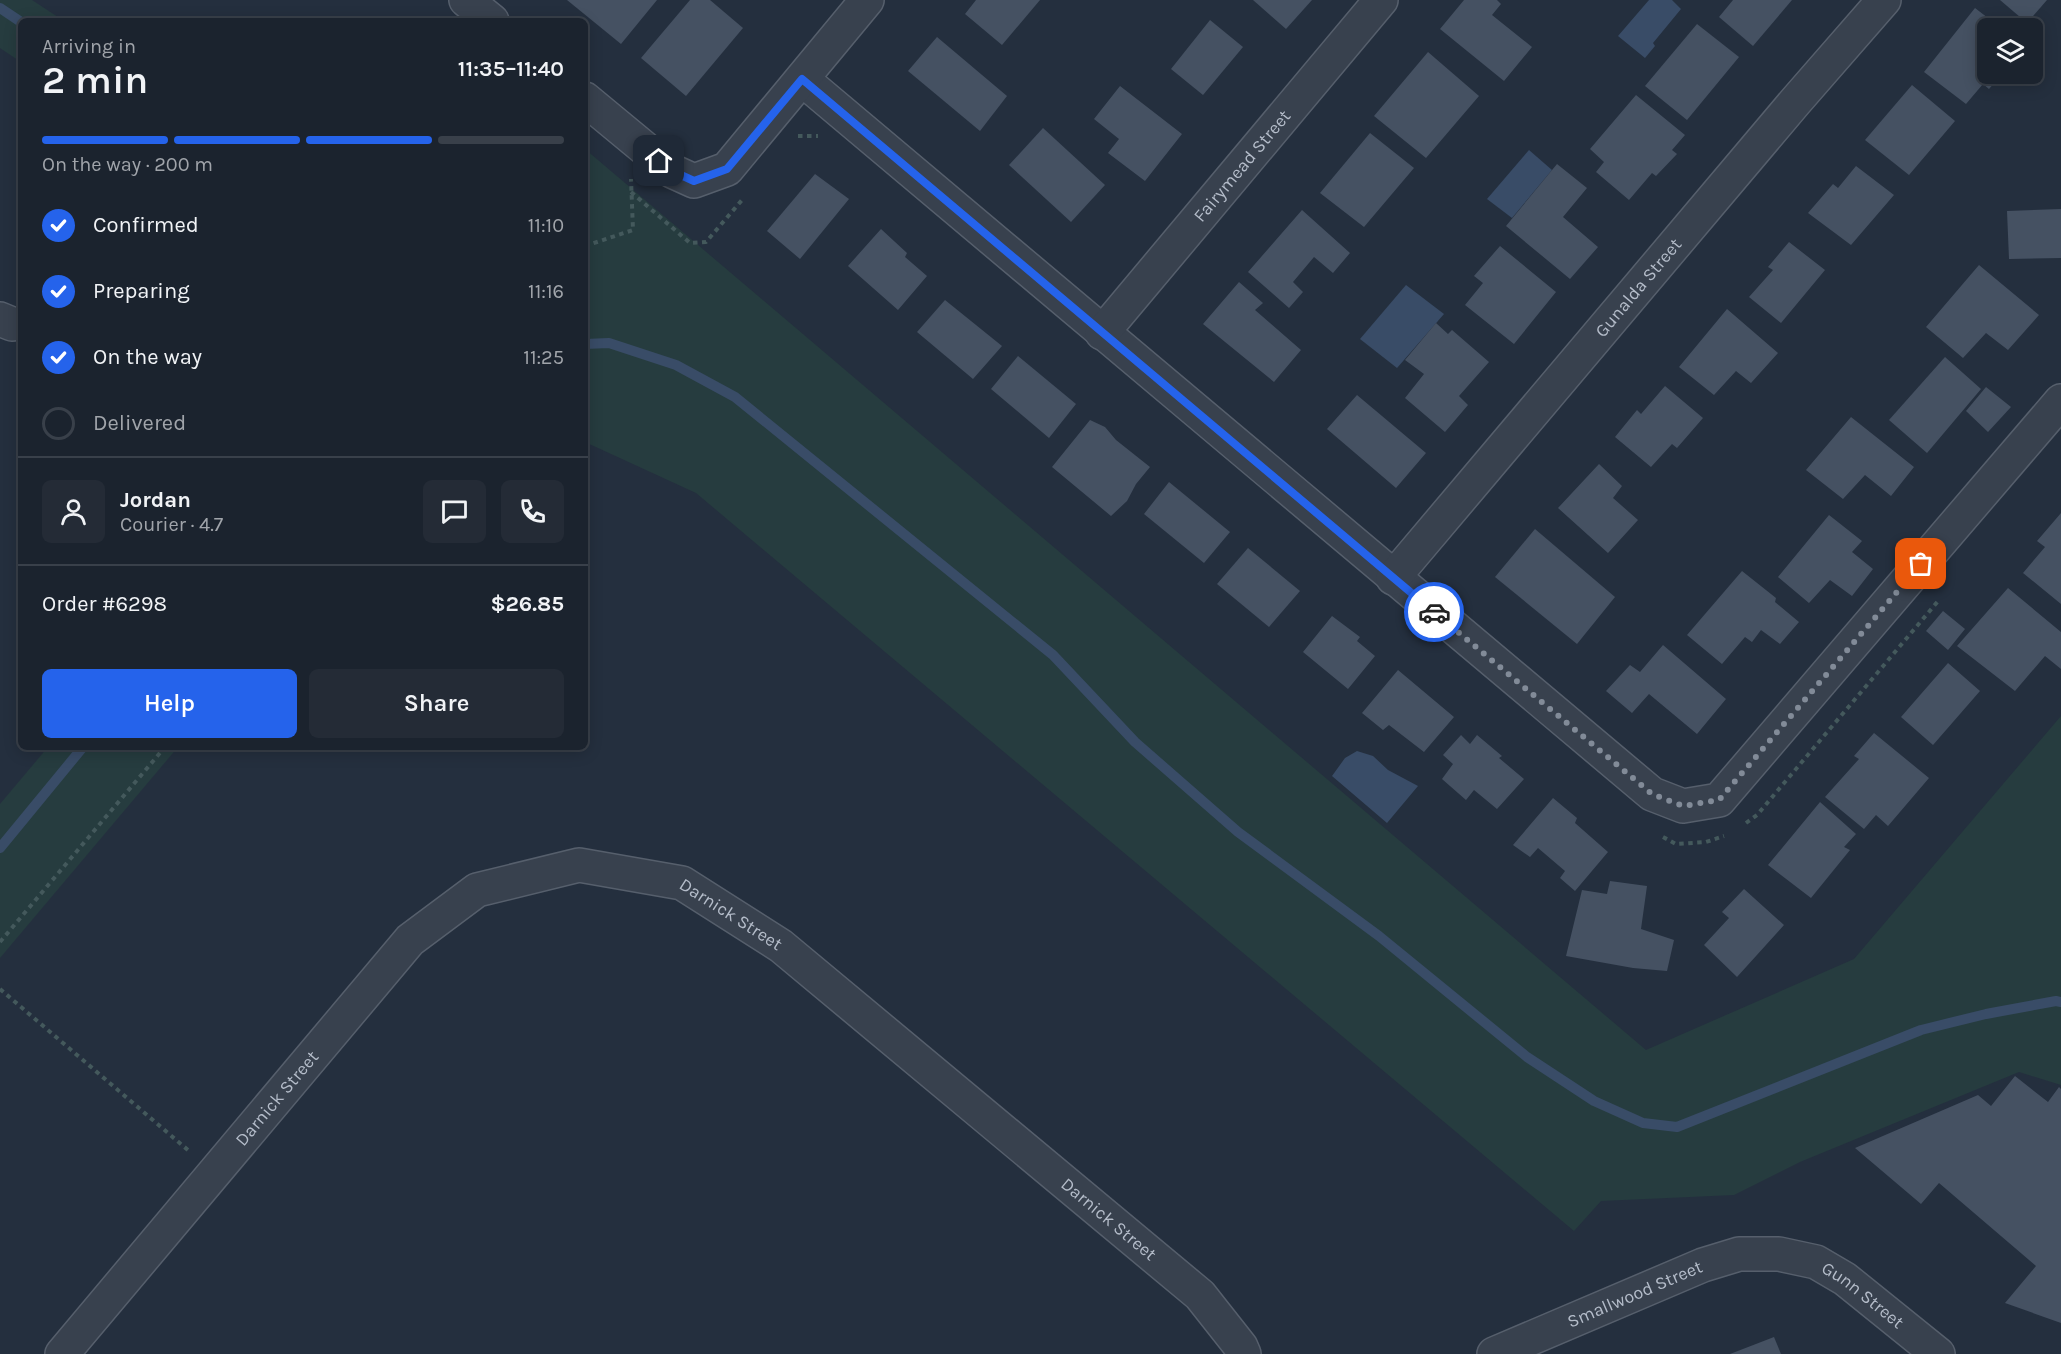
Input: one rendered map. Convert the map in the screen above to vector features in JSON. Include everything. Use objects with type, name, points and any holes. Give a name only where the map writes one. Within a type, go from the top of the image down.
[{"type":"street","points":[[466,0],[488,18]]},
{"type":"street","points":[[588,102],[672,171],[694,181],[727,169],[867,0]]},
{"type":"street","name":"Fairymead Street","points":[[1102,333],[1381,0]]},
{"type":"street","name":"Gunalda Street","points":[[1393,578],[1787,111],[1884,0]]},
{"type":"street","points":[[802,79],[1652,794],[1683,806],[1719,800],[2061,401]]},
{"type":"street","name":"Darnick Street","points":[[62,1354],[411,940],[477,890],[579,865],[682,883],[781,946],[1200,1295],[1244,1354]]},
{"type":"street","name":"Smallwood Street","points":[[1494,1354],[1702,1265],[1739,1254],[1779,1254]]},
{"type":"street","name":"Gunn Street","points":[[1779,1254],[1816,1262],[1845,1279],[1938,1354]]},
{"type":"path","points":[[588,245],[633,230],[630,180],[646,151]]},
{"type":"path","points":[[0,942],[162,750]]},
{"type":"path","points":[[0,989],[214,1173]]},
{"type":"green space","points":[[0,0],[32,0],[59,18],[18,18],[18,60],[0,48]]},
{"type":"green space","points":[[588,152],[1646,1050],[1854,959],[2061,716],[2061,1085],[2019,1072],[1800,1162],[1734,1195],[1601,1201],[1574,1231],[696,493],[588,443]]},
{"type":"green space","points":[[45,750],[175,750],[0,958],[0,804]]},
{"type":"water","points":[[1649,0],[1672,0],[1681,9],[1653,43],[1655,46],[1645,58],[1618,36]]},
{"type":"water","points":[[1529,150],[1552,170],[1512,218],[1487,199]]},
{"type":"water","points":[[1406,285],[1444,314],[1397,368],[1360,339]]},
{"type":"water","points":[[1357,751],[1373,756],[1388,770],[1418,786],[1387,823],[1332,776],[1345,758]]},
{"type":"building","points":[[567,0],[657,0],[621,44]]},
{"type":"building","points":[[690,0],[710,0],[743,28],[686,96],[641,58]]},
{"type":"building","points":[[976,0],[1040,0],[1002,45],[965,14]]},
{"type":"building","points":[[1253,0],[1312,0],[1286,29]]},
{"type":"building","points":[[1464,0],[1497,0],[1501,4],[1492,15],[1532,47],[1504,81],[1440,29]]},
{"type":"building","points":[[1733,0],[1792,0],[1753,46],[1719,17]]},
{"type":"building","points":[[2000,0],[2047,0],[2031,18],[2021,18]]},
{"type":"building","points":[[1975,8],[1988,18],[1977,18],[1977,84],[1983,84],[1966,104],[1924,72]]},
{"type":"building","points":[[1210,20],[1243,47],[1203,95],[1171,69]]},
{"type":"building","points":[[1697,24],[1739,57],[1687,120],[1645,86]]},
{"type":"building","points":[[937,37],[1007,96],[980,131],[908,71]]},
{"type":"building","points":[[1428,52],[1479,96],[1426,158],[1374,116]]},
{"type":"building","points":[[1983,84],[1993,84],[1989,89]]},
{"type":"building","points":[[1912,85],[1955,121],[1909,175],[1865,140]]},
{"type":"building","points":[[1120,86],[1182,134],[1145,181],[1108,153],[1119,139],[1094,119]]},
{"type":"building","points":[[1636,95],[1685,135],[1672,150],[1677,154],[1656,176],[1652,173],[1629,200],[1596,172],[1604,162],[1590,149]]},
{"type":"building","points":[[1043,128],[1105,185],[1071,222],[1009,165]]},
{"type":"building","points":[[1370,133],[1414,168],[1364,227],[1320,193]]},
{"type":"building","points":[[1557,164],[1587,188],[1563,217],[1598,247],[1570,279],[1506,226]]},
{"type":"building","points":[[1856,166],[1894,195],[1851,245],[1808,213],[1833,184],[1838,188]]},
{"type":"building","points":[[815,174],[849,199],[800,259],[767,231]]},
{"type":"building","points":[[2061,209],[2061,258],[2009,259],[2007,211]]},
{"type":"building","points":[[1302,210],[1350,253],[1333,273],[1314,257],[1293,282],[1303,292],[1289,308],[1248,272]]},
{"type":"building","points":[[881,229],[907,253],[905,257],[927,276],[898,310],[848,266]]},
{"type":"building","points":[[1789,242],[1825,270],[1781,323],[1749,297],[1773,270],[1768,267]]},
{"type":"building","points":[[1500,246],[1556,292],[1514,344],[1465,305],[1483,283],[1474,276]]},
{"type":"building","points":[[1979,265],[2039,315],[2008,350],[1986,333],[1963,358],[1926,327]]},
{"type":"building","points":[[1239,282],[1263,303],[1255,310],[1301,350],[1274,382],[1203,324]]},
{"type":"building","points":[[945,300],[1002,346],[973,379],[917,332]]},
{"type":"building","points":[[1727,309],[1778,353],[1751,383],[1736,371],[1714,395],[1679,367]]},
{"type":"building","points":[[1436,323],[1448,334],[1452,330],[1489,362],[1459,396],[1468,405],[1445,432],[1405,398],[1424,374],[1405,360]]},
{"type":"building","points":[[1018,356],[1076,404],[1049,438],[991,389]]},
{"type":"building","points":[[1945,357],[1981,389],[1927,453],[1889,420]]},
{"type":"building","points":[[1665,386],[1703,418],[1677,448],[1672,444],[1651,467],[1615,437],[1637,410],[1641,414]]},
{"type":"building","points":[[1986,387],[2011,407],[1988,432],[1966,411]]},
{"type":"building","points":[[1357,395],[1426,453],[1396,488],[1327,429]]},
{"type":"building","points":[[1851,417],[1914,467],[1891,496],[1865,475],[1843,499],[1806,470]]},
{"type":"building","points":[[1090,420],[1105,427],[1116,440],[1150,467],[1136,484],[1127,501],[1111,516],[1052,467]]},
{"type":"building","points":[[1599,464],[1622,486],[1613,498],[1638,520],[1608,553],[1558,508]]},
{"type":"building","points":[[1169,482],[1230,532],[1204,563],[1144,514]]},
{"type":"building","points":[[2061,513],[2061,604],[2023,573],[2045,547],[2037,541]]},
{"type":"building","points":[[1829,515],[1862,541],[1852,552],[1873,569],[1852,596],[1830,580],[1809,603],[1778,577]]},
{"type":"building","points":[[1535,529],[1615,597],[1577,644],[1495,577]]},
{"type":"building","points":[[1248,548],[1300,591],[1269,627],[1217,584]]},
{"type":"building","points":[[1742,571],[1776,598],[1775,602],[1799,622],[1780,644],[1761,630],[1752,642],[1745,637],[1722,664],[1687,635]]},
{"type":"building","points":[[2008,588],[2061,632],[2061,669],[2045,656],[2015,691],[1957,646]]},
{"type":"building","points":[[1943,611],[1965,629],[1948,650],[1926,631]]},
{"type":"building","points":[[1332,616],[1360,637],[1357,641],[1375,656],[1348,689],[1303,652]]},
{"type":"building","points":[[1663,645],[1726,699],[1697,734],[1649,694],[1632,713],[1606,691],[1630,665],[1640,672]]},
{"type":"building","points":[[1948,663],[1980,691],[1933,745],[1901,717]]},
{"type":"building","points":[[1398,670],[1454,717],[1424,752],[1389,725],[1383,730],[1362,713]]},
{"type":"building","points":[[1874,733],[1929,778],[1888,826],[1876,815],[1864,829],[1825,797],[1859,759],[1854,756]]},
{"type":"building","points":[[1461,735],[1470,744],[1477,735],[1524,779],[1497,809],[1474,790],[1466,800],[1442,779],[1453,764],[1443,755]]},
{"type":"building","points":[[1553,798],[1577,818],[1575,823],[1608,852],[1575,891],[1560,878],[1565,871],[1538,848],[1530,857],[1513,845]]},
{"type":"building","points":[[1820,802],[1856,834],[1844,847],[1850,850],[1811,898],[1768,865]]},
{"type":"building","points":[[1610,881],[1647,886],[1641,929],[1674,940],[1667,971],[1633,968],[1566,956],[1582,890],[1607,894]]},
{"type":"building","points":[[1744,889],[1784,925],[1737,977],[1704,945],[1729,918],[1722,912]]},
{"type":"building","points":[[2015,1076],[2048,1102],[2059,1087],[2061,1089],[2061,1323],[2005,1303],[2036,1266],[1939,1183],[1921,1204],[1855,1148],[1978,1095],[1991,1106]]},
{"type":"building","points":[[1774,1337],[1781,1354],[1730,1354]]},
{"type":"waterway","points":[[0,8],[18,20]]},
{"type":"waterway","points":[[588,344],[609,343],[676,365],[735,397],[1053,655],[1135,742],[1238,832],[1379,936],[1527,1057],[1594,1101],[1643,1123],[1677,1127],[1921,1030],[1986,1014],[2061,1002]]},
{"type":"waterway","points":[[0,848],[81,750]]},
{"type":"way so far","points":[[1434,612],[1652,794],[1683,806],[1719,800],[1921,564]]},
{"type":"route","points":[[659,161],[672,171],[694,181],[727,169],[802,79],[1434,612]]}]
